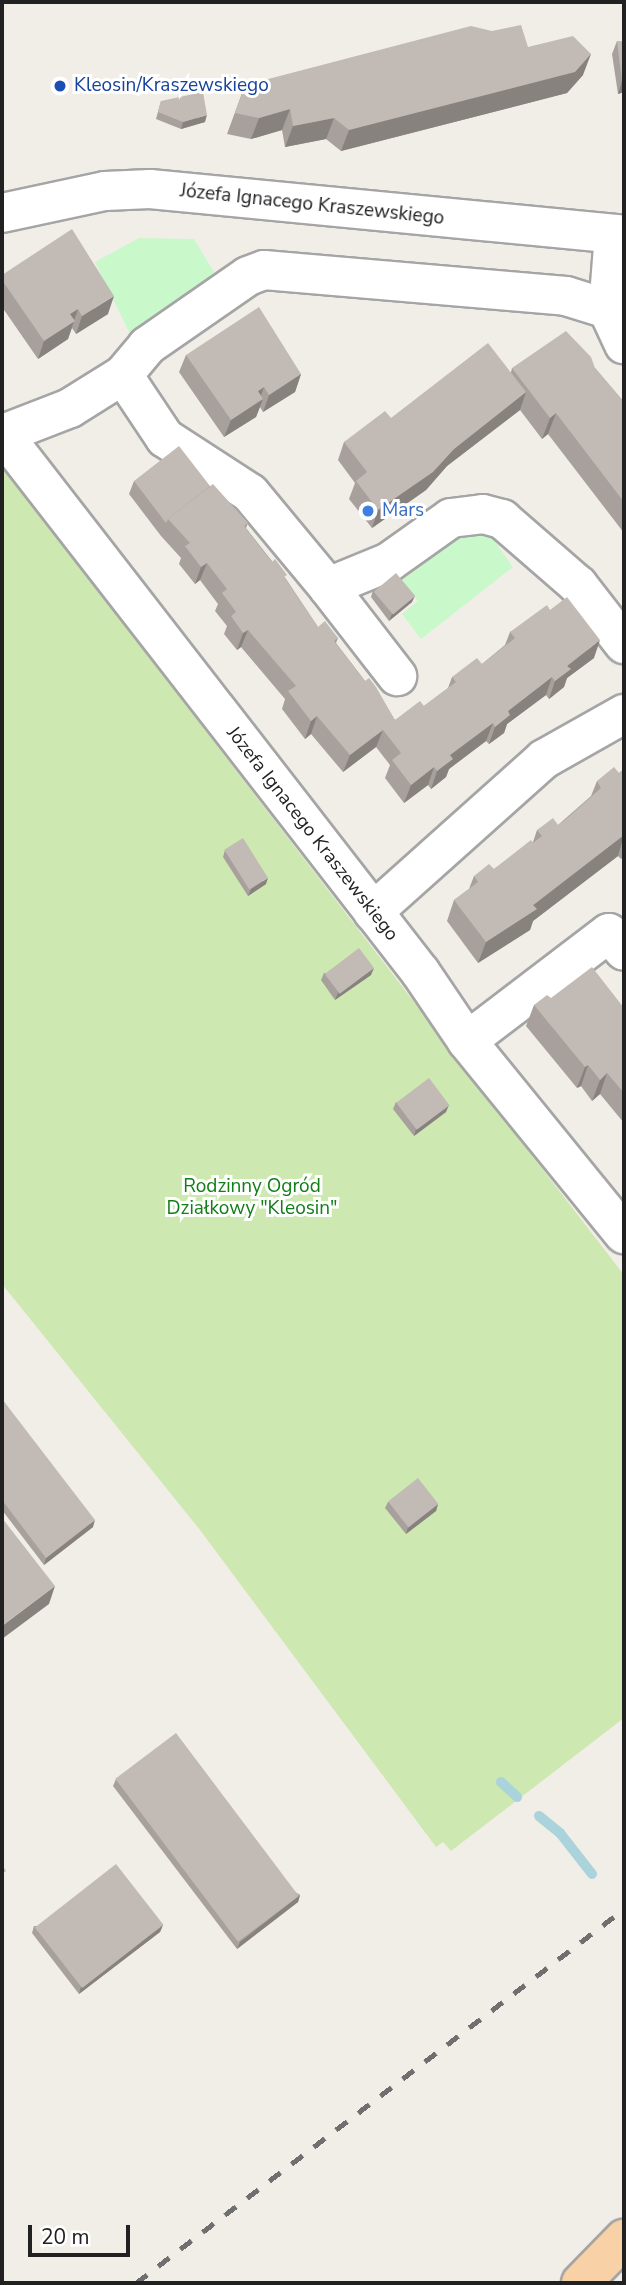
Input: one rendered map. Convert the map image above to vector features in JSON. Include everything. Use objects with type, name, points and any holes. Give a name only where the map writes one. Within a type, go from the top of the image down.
[{"type":"main road","points":[[581,2283],[624,2239]]},
{"type":"main road","points":[[595,2283],[624,2265]]},
{"type":"street","name":"Józefa Ignacego Kraszewskiego","points":[[2,213],[104,191],[150,189],[619,234]]},
{"type":"street","points":[[619,234],[616,312],[624,345]]},
{"type":"street","points":[[2,433],[70,408],[123,375],[147,346],[248,276],[264,270],[566,296],[616,312]]},
{"type":"street","points":[[123,375],[165,438],[250,493],[397,676]]},
{"type":"street","name":"Józefa Ignacego Kraszewskiego","points":[[2,433],[373,912],[467,1041],[624,1234]]},
{"type":"street","points":[[328,587],[389,562],[451,518],[483,514],[502,519],[578,585],[624,644]]},
{"type":"street","points":[[373,912],[544,759],[624,715]]},
{"type":"street","points":[[467,1041],[619,935]]},
{"type":"green space","points":[[139,238],[194,239],[217,277],[132,338],[95,262]]},
{"type":"green space","name":"Rodzinny Ogród Działkowy \"Kleosin\"","points":[[2,466],[624,1275],[624,1718],[451,1851],[443,1842],[436,1847],[200,1530],[2,1284]]},
{"type":"green space","points":[[454,532],[491,536],[513,567],[421,639],[402,614],[418,601],[397,574]]},
{"type":"building","points":[[521,25],[528,47],[573,36],[591,54],[575,72],[349,130],[334,118],[293,126],[290,109],[259,118],[235,113],[245,85],[471,26],[492,31]]},
{"type":"building","points":[[617,41],[624,42],[624,81],[622,81]]},
{"type":"building","points":[[203,92],[207,115],[183,122],[158,112],[161,101]]},
{"type":"building","points":[[72,229],[114,296],[82,316],[78,309],[70,314],[75,321],[44,341],[2,280],[2,275]]},
{"type":"building","points":[[259,307],[301,374],[269,395],[264,387],[258,391],[263,399],[231,420],[186,355]]},
{"type":"building","points":[[566,331],[591,357],[595,368],[624,402],[624,502],[556,413],[550,418],[512,368]]},
{"type":"building","points":[[488,343],[526,392],[454,449],[433,472],[378,510],[356,481],[367,472],[344,442],[385,411],[391,418]]},
{"type":"building","points":[[179,446],[210,486],[166,523],[134,481]]},
{"type":"building","points":[[213,484],[248,523],[244,526],[272,562],[275,559],[287,575],[284,577],[318,627],[325,621],[338,638],[334,641],[365,681],[369,678],[376,687],[395,720],[420,701],[424,706],[456,682],[452,677],[477,658],[482,664],[515,638],[510,632],[547,605],[550,610],[567,597],[600,640],[567,666],[571,669],[555,681],[552,677],[508,711],[510,715],[495,727],[493,723],[450,755],[453,759],[437,771],[434,767],[411,785],[392,760],[401,753],[383,730],[350,755],[317,716],[311,721],[288,691],[296,686],[248,630],[243,633],[231,616],[236,612],[222,593],[227,589],[207,563],[201,567],[185,546],[190,543],[168,519]]},
{"type":"building","points":[[396,573],[415,596],[393,615],[374,592]]},
{"type":"building","points":[[614,767],[619,773],[624,769],[624,835],[533,905],[537,909],[486,942],[454,900],[478,882],[474,876],[489,864],[494,869],[531,840],[533,843],[542,836],[537,830],[553,818],[558,825],[565,820],[601,788],[597,781]]},
{"type":"building","points":[[243,838],[268,878],[249,890],[224,850]]},
{"type":"building","points":[[359,948],[374,968],[340,994],[325,974]]},
{"type":"building","points":[[592,967],[624,1008],[624,1093],[607,1073],[600,1080],[588,1065],[585,1067],[534,1005],[547,995],[551,998]]},
{"type":"building","points":[[429,1078],[449,1105],[417,1130],[396,1103]]},
{"type":"building","points":[[2,1399],[95,1520],[46,1558],[2,1500]]},
{"type":"building","points":[[418,1478],[438,1504],[408,1527],[388,1501]]},
{"type":"building","points":[[2,1518],[55,1586],[2,1626]]},
{"type":"building","points":[[176,1733],[299,1896],[238,1942],[115,1779]]},
{"type":"building","points":[[116,1864],[163,1925],[82,1988],[35,1927]]},
{"type":"waterway","points":[[501,1782],[517,1797]]},
{"type":"waterway","points":[[539,1816],[560,1833],[592,1874]]},
{"type":"railway","points":[[136,2283],[624,1909]]},
{"type":"place","name":"Kleosin/Kraszewskiego","points":[[60,86]]},
{"type":"place","name":"Mars","points":[[368,511]]}]
